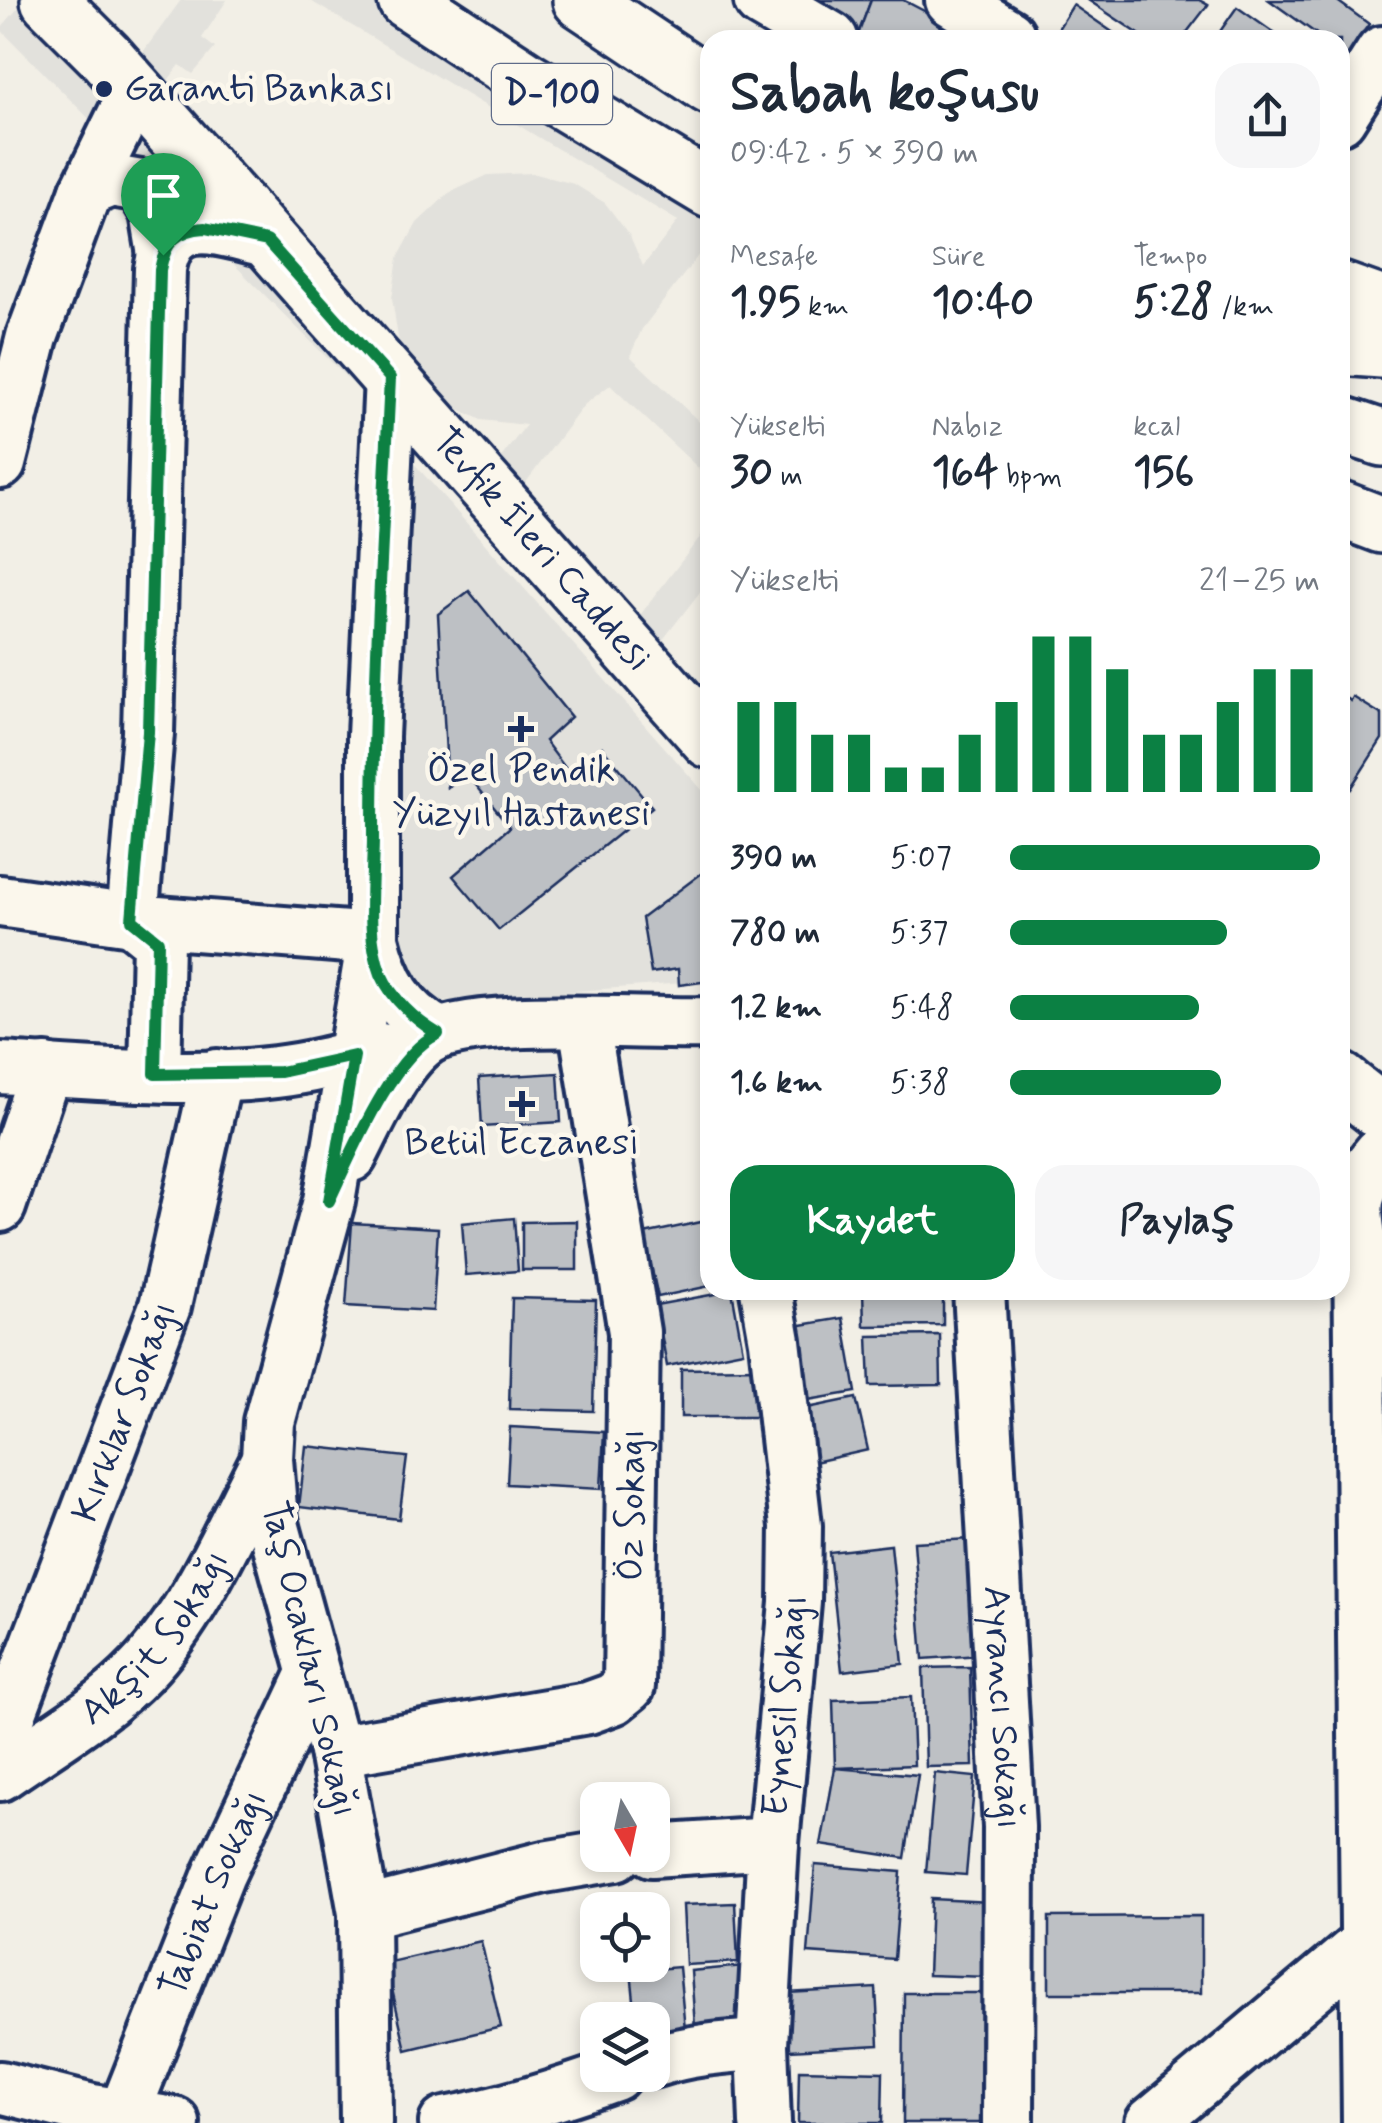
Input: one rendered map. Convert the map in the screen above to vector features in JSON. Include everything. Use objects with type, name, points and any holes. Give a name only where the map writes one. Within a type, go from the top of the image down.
[{"type":"main road","name":"Tevfik İleri Caddesi","points":[[48,0],[691,704]]},
{"type":"main road","name":"D-100","points":[[406,0],[700,186]]},
{"type":"main road","name":"D-100","points":[[581,0],[700,79]]},
{"type":"main road","points":[[762,0],[813,30]]},
{"type":"main road","points":[[1350,294],[1382,305]]},
{"type":"main road","points":[[1350,348],[1382,350]]},
{"type":"main road","points":[[1350,427],[1382,438]]},
{"type":"main road","points":[[1350,1088],[1382,1113]]},
{"type":"main road","points":[[1360,1243],[1354,1199],[1362,1177],[1382,1154]]},
{"type":"street","points":[[951,0],[1015,25]]},
{"type":"street","points":[[1350,102],[1382,52]]},
{"type":"street","points":[[0,463],[16,331],[135,91]]},
{"type":"street","points":[[86,191],[111,181],[141,186],[156,212],[163,255],[148,732],[132,920]]},
{"type":"street","points":[[163,255],[168,244],[184,230],[205,228],[267,241]]},
{"type":"street","points":[[329,1201],[373,938],[373,736],[390,378]]},
{"type":"street","points":[[0,901],[132,920],[373,938]]},
{"type":"street","points":[[132,920],[158,941],[155,1074]]},
{"type":"street","points":[[373,938],[381,973],[392,993],[432,1037]]},
{"type":"street","name":"Öz Sokağı","points":[[335,1751],[588,1708],[613,1699],[630,1686],[634,1332],[584,1022]]},
{"type":"street","points":[[0,1206],[23,1069],[217,1075],[280,1072],[432,1037],[527,1023],[700,1023]]},
{"type":"street","points":[[329,1201],[406,1058],[432,1037]]},
{"type":"street","name":"Kırklar Sokağı","points":[[0,1740],[165,1306],[217,1075]]},
{"type":"street","name":"Taş Ocakları Sokağı","points":[[329,1201],[269,1422],[267,1459],[272,1520],[335,1751],[364,1913],[366,2123]]},
{"type":"street","points":[[1360,1243],[1358,1402],[1375,1940],[1368,2123]]},
{"type":"street","name":"Eynesil Sokağı","points":[[765,2123],[762,2045],[774,1843],[795,1602],[796,1526],[768,1300]]},
{"type":"street","name":"Ayrancı Sokağı","points":[[980,1300],[1008,1827],[1008,2123]]},
{"type":"street","name":"Akşit Sokağı","points":[[0,1775],[121,1689],[142,1669],[168,1638],[267,1459]]},
{"type":"street","name":"Tabiat Sokağı","points":[[123,2116],[218,1874],[312,1676]]},
{"type":"street","points":[[670,1851],[774,1843]]},
{"type":"street","points":[[364,1913],[580,1861]]},
{"type":"street","points":[[1152,2123],[1375,1940]]},
{"type":"street","points":[[670,2056],[762,2045]]},
{"type":"street","points":[[445,2123],[517,2107],[580,2086]]},
{"type":"street","points":[[0,2087],[72,2114],[174,2123]]},
{"type":"shaded area","points":[[181,0],[227,0],[202,38],[215,48],[193,74],[180,65],[135,122],[487,476],[526,425],[481,420],[445,402],[416,374],[398,338],[392,298],[398,258],[417,223],[449,193],[488,175],[532,173],[574,184],[605,203],[630,236],[643,266],[678,221],[309,0],[369,0],[700,197],[700,253],[642,329],[630,356],[700,422],[700,470],[610,385],[584,405],[512,501],[634,623],[700,537],[700,592],[658,646],[700,724],[700,733],[0,29],[19,7],[111,96]]},
{"type":"shaded area","name":"Özel Pendik Yüzyıl Hastanesi","points":[[396,443],[700,788],[700,982],[444,1001],[417,989],[395,952]]},
{"type":"building","points":[[809,0],[871,0],[860,30],[844,30]]},
{"type":"building","points":[[871,0],[903,0],[961,30],[860,30]]},
{"type":"building","points":[[1088,0],[1199,0],[1208,5],[1189,30],[1133,30]]},
{"type":"building","points":[[1269,0],[1336,0],[1369,24],[1350,52],[1350,30],[1311,30]]},
{"type":"building","points":[[1073,5],[1109,30],[1057,30]]},
{"type":"building","points":[[1237,7],[1270,30],[1221,30]]},
{"type":"building","points":[[469,591],[571,717],[545,741],[569,773],[602,747],[652,807],[499,930],[453,876],[510,827],[467,774],[448,788],[438,614]]},
{"type":"building","points":[[1353,697],[1382,715],[1382,739],[1350,789]]},
{"type":"building","points":[[700,874],[700,982],[679,985],[678,969],[651,973],[642,918]]},
{"type":"building","points":[[558,1073],[561,1122],[482,1127],[479,1078]]},
{"type":"building","points":[[514,1218],[518,1271],[466,1275],[462,1223]]},
{"type":"building","points":[[577,1221],[577,1270],[522,1270],[522,1222]]},
{"type":"building","points":[[700,1222],[700,1288],[658,1297],[644,1234]]},
{"type":"building","points":[[352,1223],[438,1228],[433,1311],[346,1306]]},
{"type":"building","points":[[700,1297],[700,1300],[734,1300],[743,1351],[667,1366],[656,1305]]},
{"type":"building","points":[[512,1298],[596,1300],[593,1411],[509,1409]]},
{"type":"building","points":[[863,1300],[943,1300],[943,1325],[864,1326]]},
{"type":"building","points":[[843,1318],[856,1392],[802,1401],[789,1327]]},
{"type":"building","points":[[940,1335],[941,1385],[870,1386],[868,1336]]},
{"type":"building","points":[[759,1368],[759,1417],[681,1417],[681,1369]]},
{"type":"building","points":[[856,1398],[868,1450],[810,1463],[798,1410]]},
{"type":"building","points":[[510,1427],[604,1432],[601,1489],[507,1484]]},
{"type":"building","points":[[306,1446],[407,1457],[399,1519],[299,1507]]},
{"type":"building","points":[[971,1539],[979,1655],[923,1659],[914,1542]]},
{"type":"building","points":[[891,1545],[903,1664],[842,1671],[829,1552]]},
{"type":"building","points":[[970,1667],[973,1766],[926,1767],[923,1668]]},
{"type":"building","points":[[911,1697],[914,1765],[835,1768],[833,1700]]},
{"type":"building","points":[[835,1768],[918,1775],[905,1858],[821,1845]]},
{"type":"building","points":[[935,1773],[975,1777],[966,1875],[926,1872]]},
{"type":"building","points":[[815,1865],[901,1872],[894,1959],[808,1953]]},
{"type":"building","points":[[931,1899],[990,1902],[988,1977],[928,1975]]},
{"type":"building","points":[[735,1903],[738,1962],[686,1965],[683,1905]]},
{"type":"building","points":[[1201,1916],[1201,1993],[1049,1993],[1049,1917]]},
{"type":"building","points":[[481,1941],[501,2027],[406,2050],[386,1963]]},
{"type":"building","points":[[744,1966],[750,2037],[696,2041],[691,1971]]},
{"type":"building","points":[[679,1967],[686,2040],[670,2041],[670,2002],[634,2002],[632,1982],[670,1982],[670,1968]]},
{"type":"building","points":[[876,1988],[879,2045],[790,2050],[787,1993]]},
{"type":"building","points":[[904,1993],[981,1993],[980,2123],[903,2123]]},
{"type":"building","points":[[799,2070],[883,2072],[882,2123],[798,2123]]},
{"type":"place","name":"Garanti Bankası","points":[[104,89]]},
{"type":"place","name":"Özel Pendik Yüzyıl Hastanesi","points":[[521,729]]},
{"type":"place","name":"Betül Eczanesi","points":[[522,1104]]},
{"type":"route","points":[[205,228],[267,241],[390,378],[373,736],[373,938],[381,973],[392,993],[421,1023],[438,1034],[406,1058],[329,1201],[354,1056],[251,1075],[155,1074],[158,941],[132,920],[148,732],[163,255],[168,244],[184,230],[205,228]]}]
